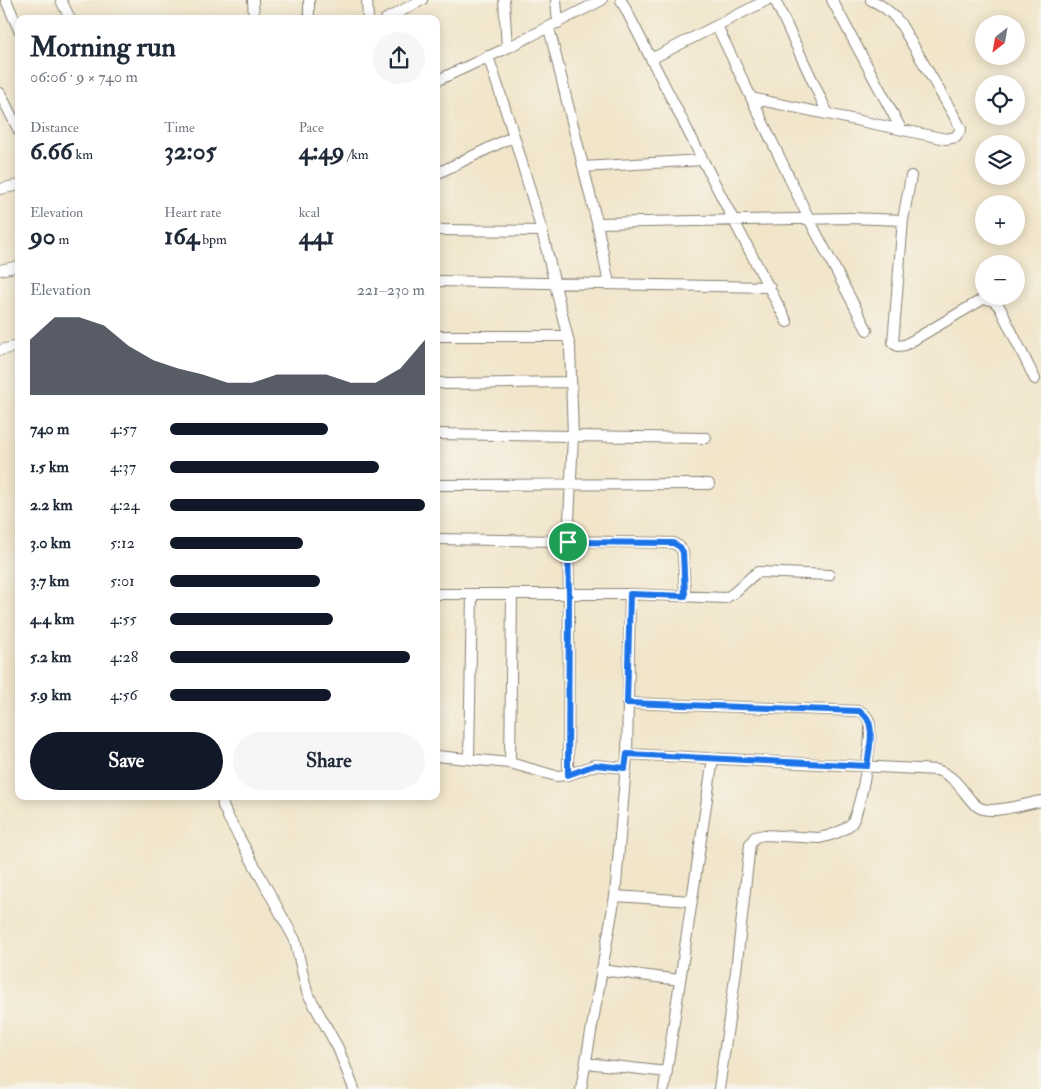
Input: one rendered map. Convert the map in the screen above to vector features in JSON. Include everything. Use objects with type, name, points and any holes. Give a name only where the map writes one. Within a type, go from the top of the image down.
[{"type":"street","points":[[6,0],[15,21]]},
{"type":"street","points":[[61,0],[68,15]]},
{"type":"street","points":[[253,0],[254,15]]},
{"type":"street","points":[[309,0],[309,15]]},
{"type":"street","points":[[367,0],[368,15]]},
{"type":"street","points":[[504,0],[507,48]]},
{"type":"street","points":[[556,0],[553,25],[609,284]]},
{"type":"street","points":[[440,79],[602,0]]},
{"type":"street","points":[[621,0],[702,160],[788,322]]},
{"type":"street","points":[[651,59],[767,0]]},
{"type":"street","points":[[774,0],[828,114]]},
{"type":"street","points":[[832,0],[901,129]]},
{"type":"street","points":[[751,98],[946,139],[956,137],[961,129],[956,118],[900,23],[892,13],[871,0]]},
{"type":"street","points":[[393,15],[419,1]]},
{"type":"street","points":[[717,26],[809,219],[868,330]]},
{"type":"street","points":[[488,56],[542,231],[570,347],[573,436],[568,542],[568,775]]},
{"type":"street","points":[[0,93],[15,123]]},
{"type":"street","points":[[440,172],[514,136]]},
{"type":"street","points":[[583,167],[702,160]]},
{"type":"street","points":[[911,176],[903,220],[893,342],[898,346],[905,346],[983,299],[990,299],[1000,308],[1035,380]]},
{"type":"street","points":[[0,189],[15,186]]},
{"type":"street","points":[[597,224],[809,219],[903,220]]},
{"type":"street","points":[[440,230],[542,231]]},
{"type":"street","points":[[0,270],[15,267]]},
{"type":"street","points":[[440,281],[770,287]]},
{"type":"street","points":[[440,336],[567,336]]},
{"type":"street","points":[[0,350],[15,347]]},
{"type":"street","points":[[440,383],[571,382]]},
{"type":"street","points":[[440,434],[706,438]]},
{"type":"street","points":[[440,485],[710,484]]},
{"type":"street","points":[[440,539],[673,543],[680,547],[683,552],[685,596]]},
{"type":"street","points":[[440,594],[630,594],[725,598],[732,595],[752,575],[764,571],[829,575]]},
{"type":"street","points":[[469,758],[472,594]]},
{"type":"street","points":[[581,1089],[615,896],[627,754],[630,594]]},
{"type":"street","points":[[510,763],[512,595]]},
{"type":"street","points":[[627,703],[859,711],[866,714],[870,722],[871,730],[867,766],[856,816],[852,823],[828,836],[819,838],[764,835],[755,837],[750,844],[736,971],[719,1089]]},
{"type":"street","points":[[627,754],[937,770],[953,778],[977,806],[984,810],[1041,801]]},
{"type":"street","points":[[440,756],[510,763],[556,776],[568,775],[595,765],[625,768]]},
{"type":"street","points":[[664,1089],[713,758]]},
{"type":"street","points":[[222,800],[228,817],[295,940],[307,992],[338,1048],[354,1089]]},
{"type":"street","points":[[615,896],[691,900]]},
{"type":"street","points":[[601,970],[680,980]]},
{"type":"street","points":[[586,1063],[667,1072]]},
{"type":"route","points":[[568,542],[664,542],[673,543],[680,547],[683,552],[685,596],[630,594],[627,703],[859,711],[866,714],[870,722],[871,730],[867,766],[627,754],[625,768],[595,765],[568,775],[568,542]]}]
